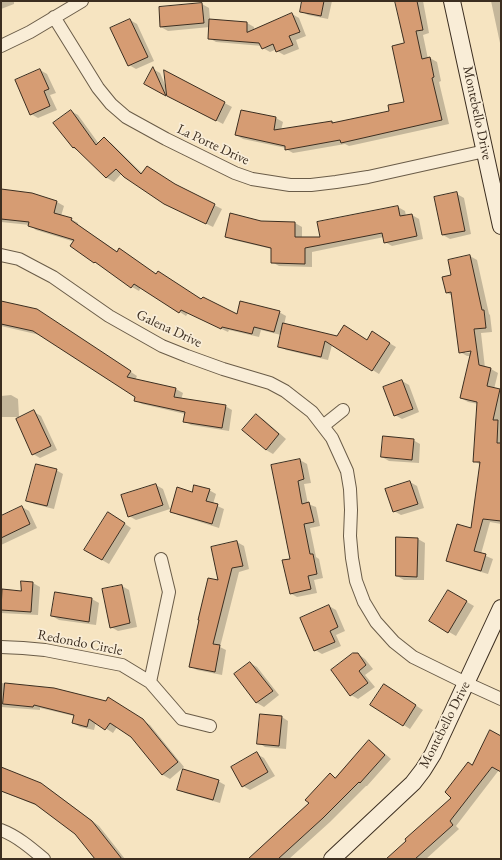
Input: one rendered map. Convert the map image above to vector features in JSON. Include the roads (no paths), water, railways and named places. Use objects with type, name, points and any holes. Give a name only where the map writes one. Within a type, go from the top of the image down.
[{"type":"street","points":[[1,46],[30,32],[82,1]]},
{"type":"street","name":"Montebello Drive","points":[[452,1],[501,226]]},
{"type":"street","name":"La Porte Drive","points":[[54,17],[98,88],[111,104],[126,117],[166,139],[235,173],[252,179],[290,185],[311,185],[336,182],[368,177],[485,151]]},
{"type":"street","name":"Galena Drive","points":[[1,256],[19,259],[53,277],[109,316],[162,346],[216,366],[270,383],[285,391],[312,412],[332,438],[347,471],[351,510],[350,536],[356,582],[364,602],[376,622],[394,642],[413,656],[466,684],[501,699]]},
{"type":"street","points":[[323,426],[343,410]]},
{"type":"street","points":[[150,682],[170,592],[161,559]]},
{"type":"street","name":"Montebello Drive","points":[[332,859],[413,783],[423,770],[466,684],[501,608]]},
{"type":"street","name":"Redondo Circle","points":[[1,647],[45,650],[122,665],[150,682],[182,719],[210,726]]},
{"type":"street","points":[[1,830],[27,844],[44,859]]}]
